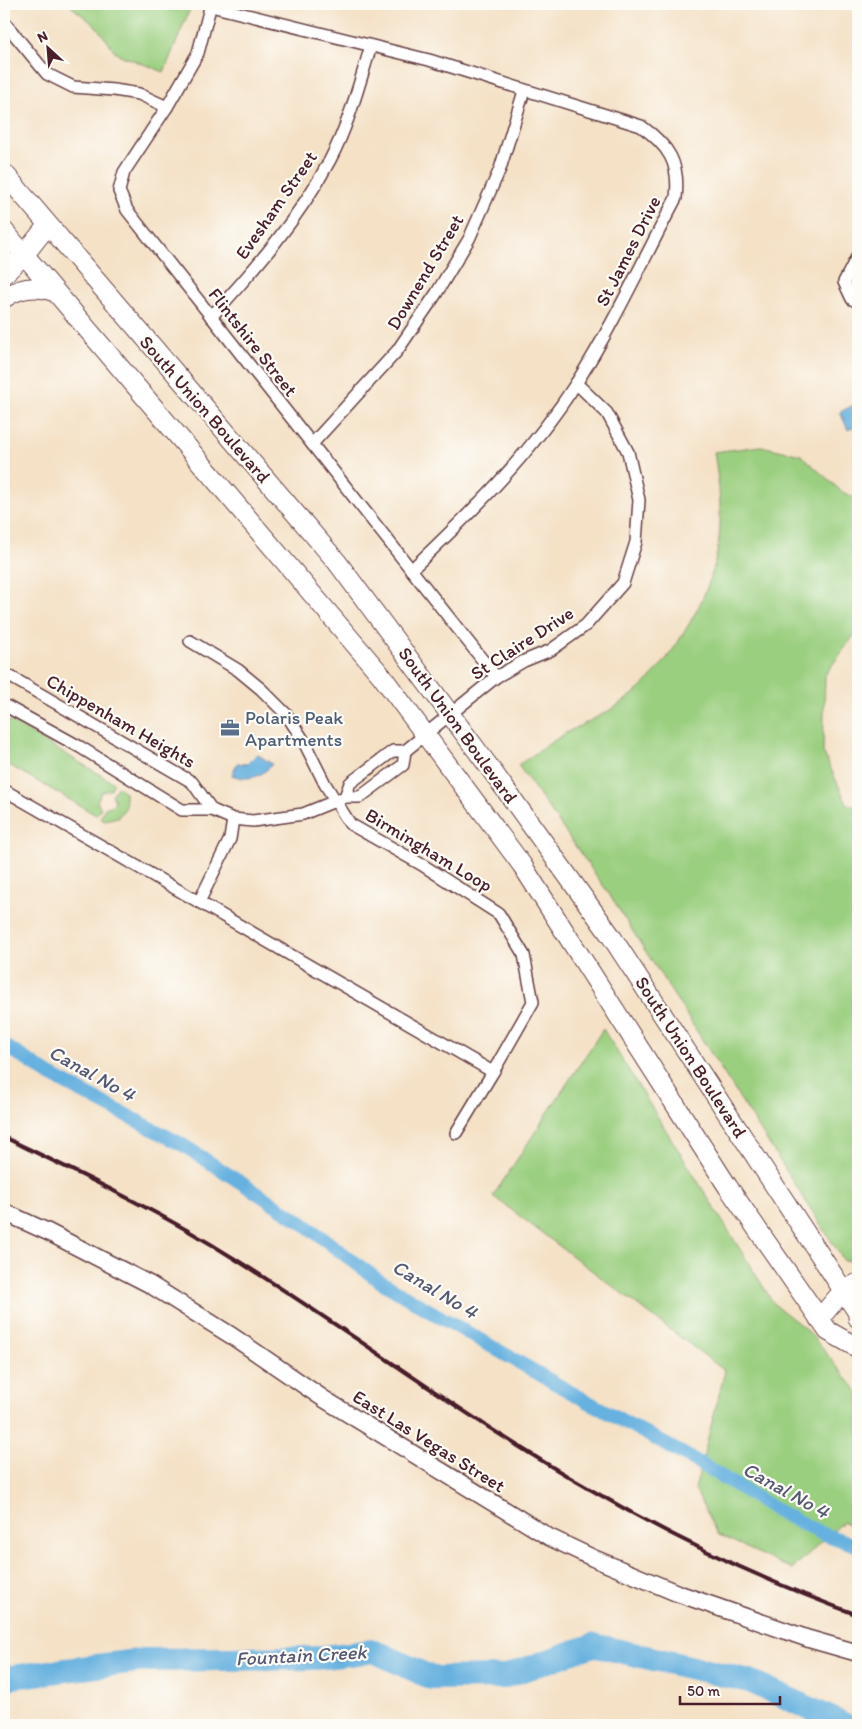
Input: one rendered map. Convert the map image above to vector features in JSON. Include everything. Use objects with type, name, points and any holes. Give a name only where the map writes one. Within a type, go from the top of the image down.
[{"type":"main road","name":"South Union Boulevard","points":[[4,173],[47,226],[337,562],[451,715],[611,936],[851,1287],[858,1313]]},
{"type":"main road","points":[[4,274],[15,252],[47,226]]},
{"type":"main road","name":"South Union Boulevard","points":[[4,231],[15,252],[55,292],[381,675],[522,865],[728,1187],[828,1331],[858,1348]]},
{"type":"main road","points":[[4,298],[33,287],[55,292]]},
{"type":"main road","points":[[820,1319],[851,1287]]},
{"type":"main road","points":[[820,1319],[858,1313],[858,1318]]},
{"type":"street","name":"St James Drive","points":[[211,5],[429,60],[641,126],[661,140],[673,160],[678,179],[676,198],[576,383],[528,448],[479,506],[411,570]]},
{"type":"street","name":"Flintshire Street","points":[[211,5],[198,53],[167,107],[124,172],[119,191],[127,210],[496,677]]},
{"type":"street","points":[[4,22],[47,74],[73,87],[139,94],[167,107]]},
{"type":"street","name":"Evesham Street","points":[[211,317],[266,256],[304,202],[330,160],[346,124],[371,46]]},
{"type":"street","name":"Downend Street","points":[[312,444],[397,352],[436,294],[469,239],[500,169],[524,91]]},
{"type":"street","points":[[858,255],[844,282],[852,299],[858,302]]},
{"type":"street","name":"St Claire Drive","points":[[425,734],[496,677],[524,661],[551,650],[586,626],[623,583],[636,542],[639,500],[628,452],[607,413],[576,383]]},
{"type":"street","name":"Birmingham Loop","points":[[190,641],[238,670],[261,689],[286,714],[340,799],[350,824],[424,866],[499,914],[524,955],[533,1002],[456,1133]]},
{"type":"street","name":"Chippenham Heights","points":[[4,673],[192,782],[212,810]]},
{"type":"street","points":[[4,705],[80,747],[182,810],[212,810],[233,819],[253,821],[302,814],[340,799],[360,797],[403,765],[405,751]]},
{"type":"street","points":[[340,799],[350,783],[393,752],[405,751],[425,734]]},
{"type":"street","points":[[4,790],[493,1072]]},
{"type":"street","points":[[199,902],[230,838],[233,819]]},
{"type":"street","name":"East Las Vegas Street","points":[[4,1212],[48,1232],[149,1284],[232,1336],[324,1399],[549,1537],[593,1558],[677,1593],[809,1639],[858,1653]]},
{"type":"green space","points":[[68,4],[192,4],[164,72],[117,54],[96,26]]},
{"type":"green space","points":[[761,446],[801,455],[842,492],[858,499],[858,630],[825,675],[823,752],[847,804],[858,807],[858,1259],[844,1261],[607,891],[518,765],[566,733],[624,701],[647,682],[666,659],[696,611],[714,568],[720,525],[720,502],[714,452]]},
{"type":"green space","points":[[10,721],[114,783],[110,790],[101,792],[97,802],[101,808],[96,815],[4,762],[4,722]]},
{"type":"green space","points":[[118,786],[125,793],[126,807],[118,817],[105,820],[100,818],[105,808],[113,805],[115,801],[112,795]]},
{"type":"green space","points":[[603,1029],[774,1304],[808,1331],[858,1392],[858,1527],[843,1522],[792,1569],[717,1534],[695,1489],[725,1371],[493,1196]]},
{"type":"water","points":[[858,403],[858,425],[848,430],[840,412]]},
{"type":"water","points":[[257,754],[272,764],[268,769],[259,775],[249,778],[232,775],[237,763],[247,764]]},
{"type":"waterway","name":"Canal No 4","points":[[4,1045],[50,1075],[183,1145],[300,1221],[378,1280],[418,1304],[565,1389],[703,1465],[779,1512],[821,1533],[858,1546]]},
{"type":"waterway","name":"Fountain Creek","points":[[4,1678],[144,1660],[316,1658],[374,1651],[432,1678],[503,1677],[593,1645],[750,1681],[845,1725]]},
{"type":"railway","points":[[4,1137],[179,1225],[280,1288],[503,1437],[627,1510],[724,1560],[790,1589],[858,1615]]},
{"type":"place","name":"Polaris Peak Apartments","points":[[230,728]]}]
